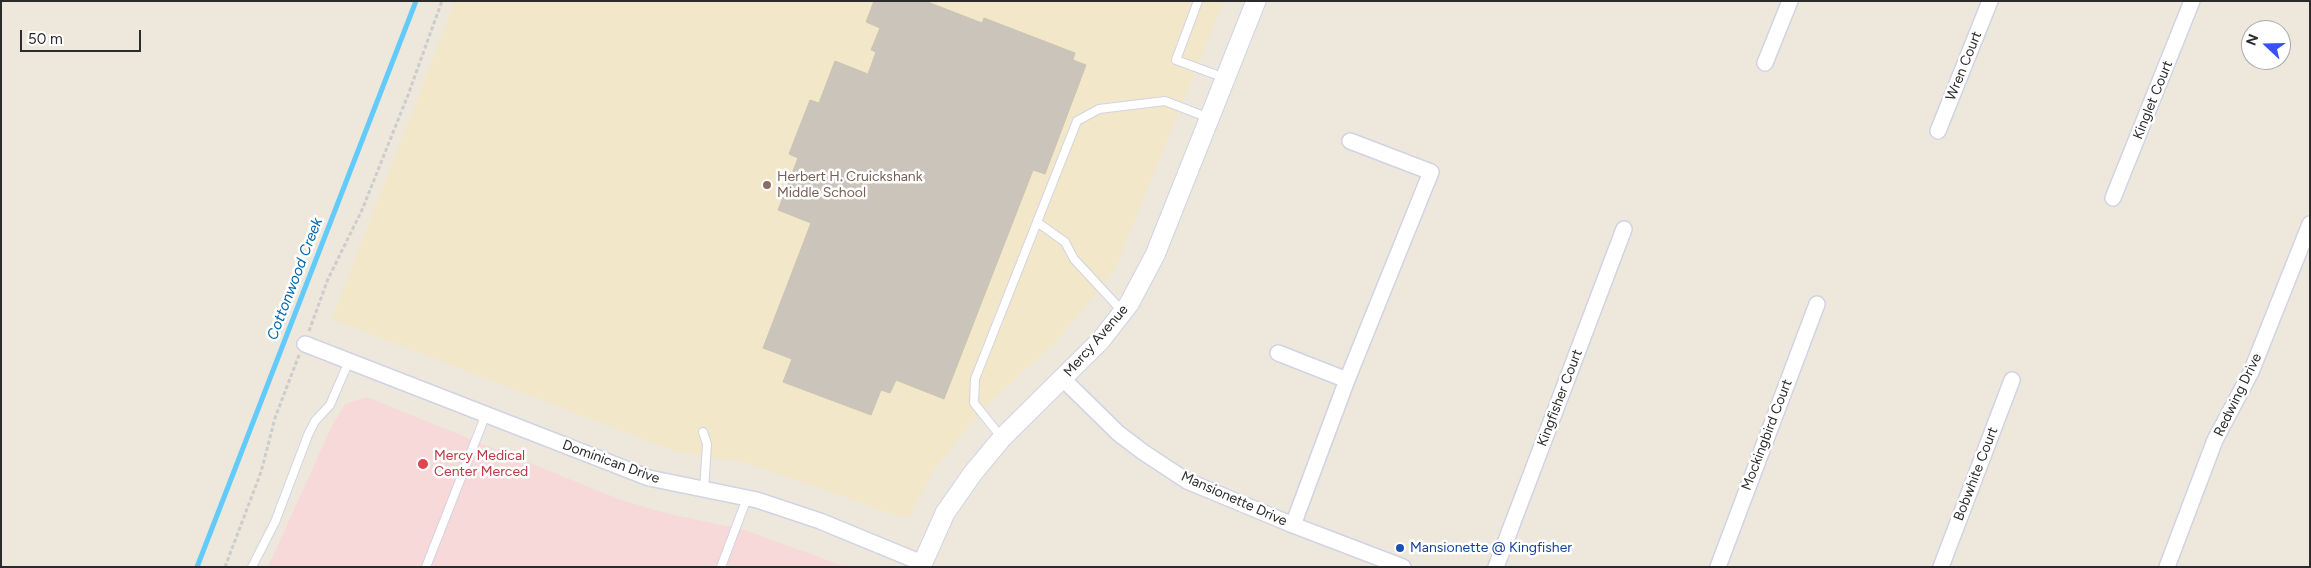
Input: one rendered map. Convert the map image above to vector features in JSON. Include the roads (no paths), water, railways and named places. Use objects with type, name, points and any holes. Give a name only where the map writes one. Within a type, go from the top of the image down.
[{"type":"street","name":"Mercy Avenue","points":[[924,565],[945,514],[973,473],[1002,438],[1101,340],[1123,312],[1155,256],[1256,1]]},
{"type":"street","points":[[1765,63],[1790,1]]},
{"type":"street","name":"Wren Court","points":[[1938,131],[1990,1]]},
{"type":"street","name":"Kinglet Court","points":[[2113,198],[2192,1]]},
{"type":"street","points":[[1293,525],[1347,380],[1432,172],[1350,141]]},
{"type":"street","name":"Redwing Drive","points":[[2167,567],[2215,440],[2251,372],[2310,224]]},
{"type":"street","name":"Kingfisher Court","points":[[1496,567],[1624,229]]},
{"type":"street","name":"Mockingbird Court","points":[[1718,567],[1817,304]]},
{"type":"street","name":"Dominican Drive","points":[[305,344],[649,478],[747,498],[820,521],[924,565]]},
{"type":"street","points":[[1278,353],[1347,380]]},
{"type":"street","name":"Mansionette Drive","points":[[1063,379],[1118,432],[1143,452],[1187,481],[1293,525],[1403,567]]},
{"type":"street","name":"Bobwhite Court","points":[[1941,567],[2012,380]]},
{"type":"lane","points":[[1198,1],[1176,60],[1225,78]]},
{"type":"lane","points":[[1002,438],[974,403],[975,379],[1077,121],[1099,109],[1165,101],[1209,118]]},
{"type":"lane","points":[[1037,222],[1065,242],[1074,259],[1123,312]]},
{"type":"lane","points":[[252,567],[275,522],[308,434],[330,405],[348,361]]},
{"type":"lane","points":[[426,567],[486,414]]},
{"type":"lane","points":[[703,432],[707,444],[704,490]]},
{"type":"lane","points":[[721,567],[747,498]]},
{"type":"waterway","name":"Cottonwood Creek","points":[[197,567],[416,1]]},
{"type":"place","name":"Herbert H. Cruickshank Middle School","points":[[767,185]]},
{"type":"place","name":"Mercy Medical Center Merced","points":[[423,464]]},
{"type":"place","name":"Mansionette @ Kingfisher","points":[[1400,548]]}]
